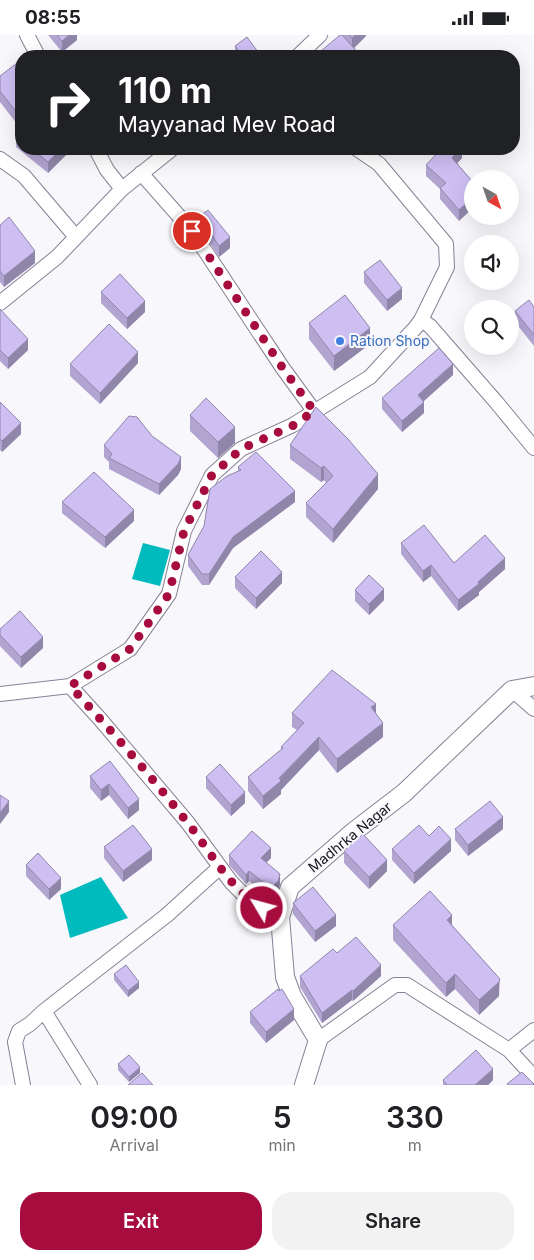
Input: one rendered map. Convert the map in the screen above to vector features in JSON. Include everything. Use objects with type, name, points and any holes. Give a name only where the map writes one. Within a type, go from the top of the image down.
[{"type":"street","points":[[27,35],[35,50]]},
{"type":"street","points":[[304,50],[320,35]]},
{"type":"street","points":[[99,155],[107,170],[122,189]]},
{"type":"street","points":[[0,303],[57,257],[122,189],[164,155]]},
{"type":"street","points":[[0,694],[70,686],[130,649],[169,594],[184,531],[212,475],[241,449],[294,425],[370,377],[418,323],[447,267],[446,244],[379,164],[366,155]]},
{"type":"street","points":[[0,159],[24,177],[76,237]]},
{"type":"street","points":[[141,173],[192,231],[282,367],[314,411]]},
{"type":"street","points":[[418,323],[430,325],[534,448]]},
{"type":"street","points":[[70,686],[188,823],[220,867],[248,899],[280,917]]},
{"type":"street","points":[[512,690],[534,686]]},
{"type":"street","points":[[512,690],[534,709]]},
{"type":"street","name":"Madhrka Nagar","points":[[318,1040],[292,996],[285,977],[280,917],[290,887],[352,833],[404,793],[512,690]]},
{"type":"street","points":[[23,1085],[15,1042],[19,1031],[167,915],[220,867]]},
{"type":"street","points":[[304,1085],[318,1040],[395,985],[407,985],[509,1050],[534,1077]]},
{"type":"street","points":[[44,1011],[90,1085]]},
{"type":"street","points":[[509,1050],[534,1030]]},
{"type":"water","points":[[143,543],[170,550],[160,586],[132,579]]},
{"type":"water","points":[[101,877],[128,918],[70,938],[60,895]]},
{"type":"building","points":[[57,35],[69,35],[62,41]]},
{"type":"building","points":[[342,35],[356,50],[322,50]]},
{"type":"building","points":[[247,37],[257,50],[238,50],[235,46]]},
{"type":"building","points":[[15,65],[15,110],[0,91],[0,76]]},
{"type":"building","points":[[39,155],[55,155],[48,162]]},
{"type":"building","points":[[435,155],[455,155],[452,158],[464,172],[464,205],[459,210],[440,188],[446,183],[426,165]]},
{"type":"building","points":[[208,210],[230,237],[219,246],[200,216]]},
{"type":"building","points":[[9,217],[35,251],[4,276],[0,271],[0,225]]},
{"type":"building","points":[[380,260],[402,288],[387,300],[364,272]]},
{"type":"building","points":[[120,274],[145,301],[127,318],[101,292]]},
{"type":"building","points":[[345,295],[370,328],[334,356],[309,323]]},
{"type":"building","points":[[529,300],[534,307],[534,335],[519,316],[519,308]]},
{"type":"building","points":[[0,309],[28,339],[8,358],[0,350]]},
{"type":"building","points":[[109,324],[138,352],[100,393],[70,364]]},
{"type":"building","points":[[439,348],[453,364],[418,395],[424,402],[402,421],[382,398]]},
{"type":"building","points":[[206,398],[235,427],[218,442],[190,415]]},
{"type":"building","points":[[0,402],[21,423],[2,441],[0,439]]},
{"type":"building","points":[[316,407],[348,439],[378,474],[333,529],[306,503],[333,476],[324,466],[321,468],[290,445]]},
{"type":"building","points":[[129,416],[137,417],[152,436],[181,457],[178,464],[159,484],[109,458],[112,454],[104,445]]},
{"type":"building","points":[[256,452],[295,491],[233,537],[209,574],[202,574],[188,555],[204,526],[210,489],[227,476],[241,470],[238,467]]},
{"type":"building","points":[[94,472],[134,510],[105,537],[62,502]]},
{"type":"building","points":[[424,525],[454,563],[485,535],[505,558],[478,582],[479,584],[458,600],[431,565],[423,571],[401,543]]},
{"type":"building","points":[[261,551],[282,572],[256,598],[235,577]]},
{"type":"building","points":[[369,575],[384,589],[369,604],[355,590]]},
{"type":"building","points":[[20,611],[43,637],[21,657],[0,635],[0,629]]},
{"type":"building","points":[[332,670],[376,704],[371,707],[383,723],[337,759],[319,737],[279,778],[281,781],[263,796],[248,777],[283,748],[281,747],[304,723],[292,713]]},
{"type":"building","points":[[110,761],[139,799],[128,808],[109,784],[101,790],[90,776]]},
{"type":"building","points":[[220,764],[245,792],[231,805],[206,777]]},
{"type":"building","points":[[0,795],[9,801],[0,813]]},
{"type":"building","points":[[490,801],[503,817],[468,845],[455,829]]},
{"type":"building","points":[[133,825],[152,849],[123,871],[104,847]]},
{"type":"building","points":[[419,825],[429,836],[439,826],[451,839],[414,873],[392,849]]},
{"type":"building","points":[[252,831],[271,848],[261,858],[280,874],[278,881],[273,886],[268,886],[249,871],[246,875],[229,855]]},
{"type":"building","points":[[363,834],[387,860],[369,877],[344,851]]},
{"type":"building","points":[[38,853],[61,878],[49,889],[26,865]]},
{"type":"building","points":[[313,887],[336,915],[315,931],[293,903]]},
{"type":"building","points":[[430,891],[452,915],[447,920],[500,979],[479,1000],[455,974],[446,983],[393,925]]},
{"type":"building","points":[[356,937],[381,965],[353,991],[322,1013],[300,976],[333,949],[337,953]]},
{"type":"building","points":[[126,965],[139,982],[128,991],[114,974]]},
{"type":"building","points":[[278,989],[279,991],[282,989],[294,1009],[266,1032],[250,1012]]},
{"type":"building","points":[[476,1050],[493,1069],[475,1085],[447,1085],[443,1080]]},
{"type":"building","points":[[129,1055],[140,1067],[129,1077],[118,1064]]},
{"type":"building","points":[[522,1072],[534,1084],[507,1084]]},
{"type":"building","points":[[142,1073],[153,1085],[128,1085]]},
{"type":"place","name":"Ration Shop","points":[[340,341]]},
{"type":"route","points":[[192,231],[282,367],[314,411],[294,425],[241,449],[212,475],[198,499],[184,531],[169,594],[130,649],[70,686],[188,823],[231,882],[248,899],[262,908]]}]
